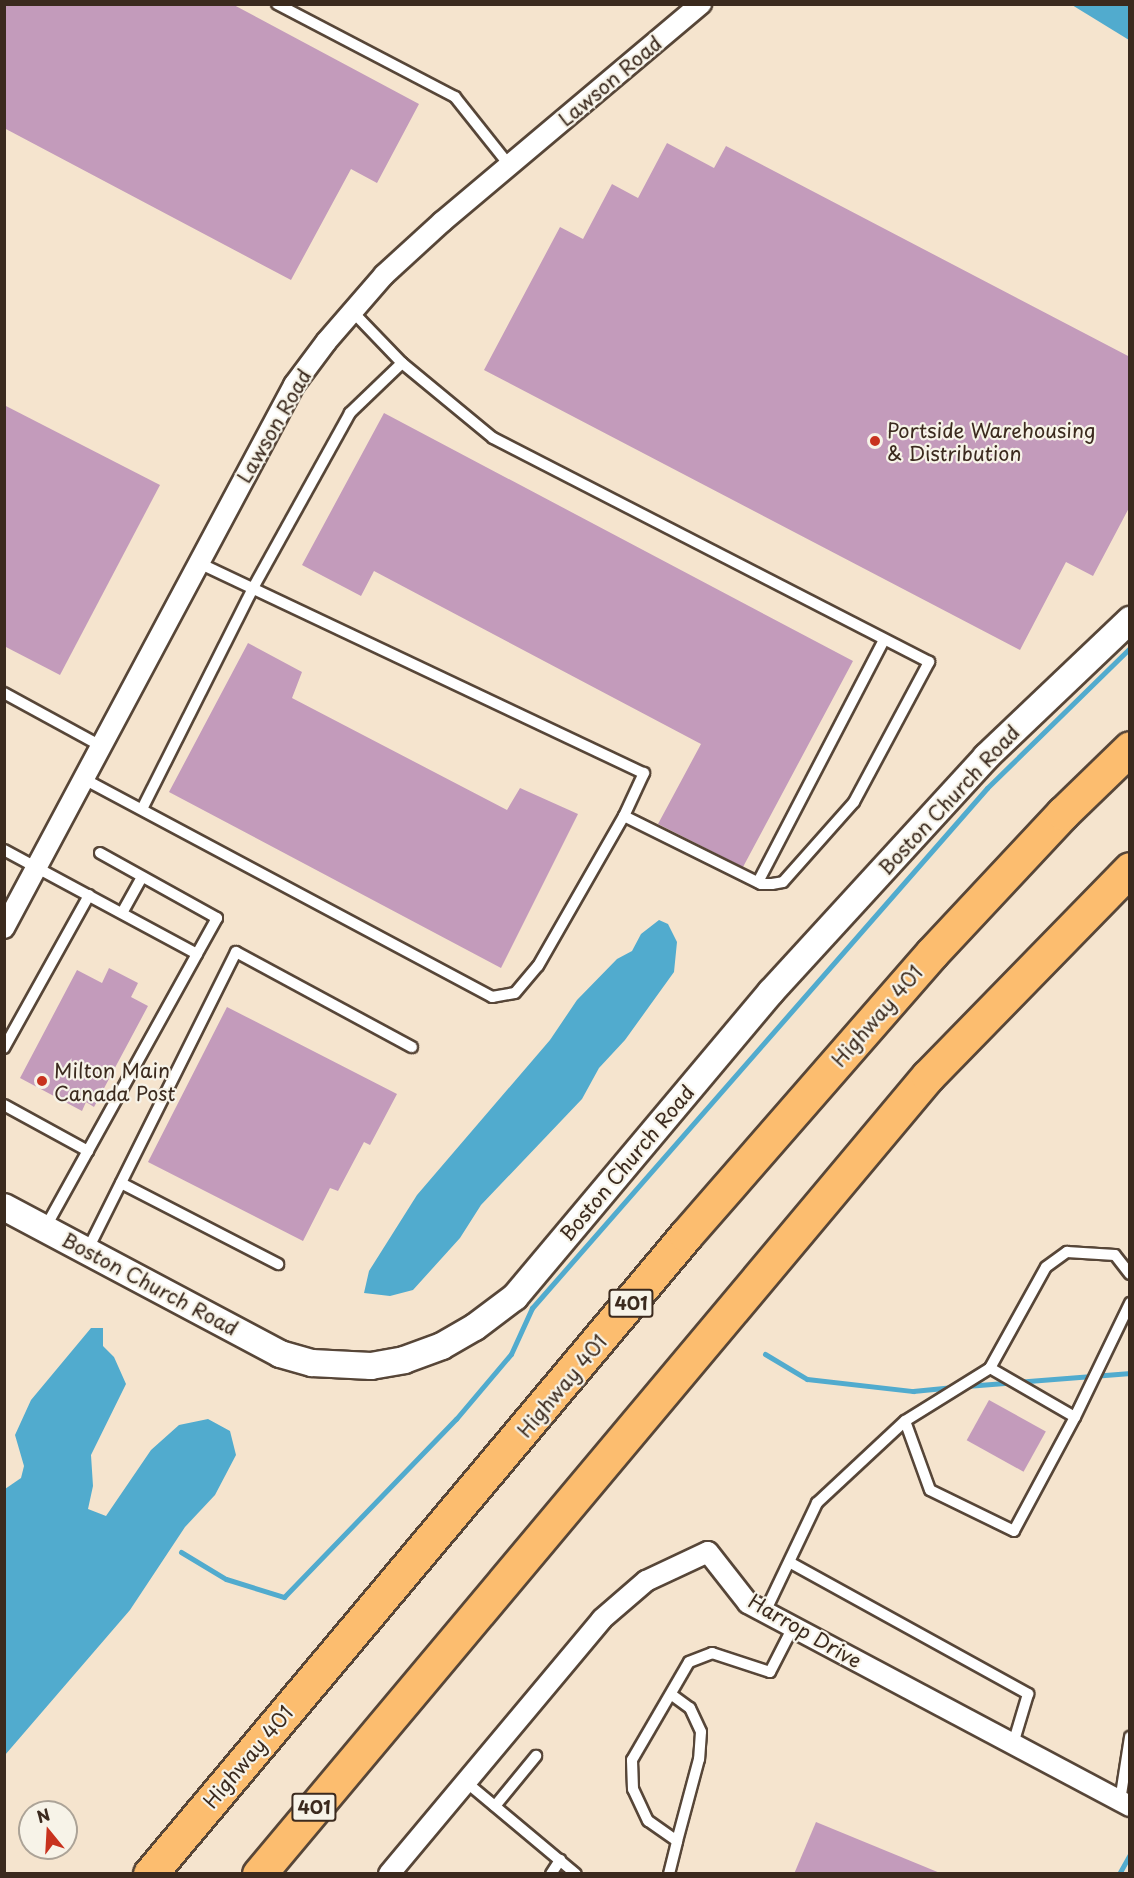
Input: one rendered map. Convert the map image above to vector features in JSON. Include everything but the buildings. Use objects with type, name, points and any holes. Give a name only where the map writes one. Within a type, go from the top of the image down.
[{"type":"highway","name":"Highway 401","points":[[150,1874],[686,1235],[932,954],[1063,813],[1130,748]]},
{"type":"highway","name":"401","points":[[259,1874],[928,1076],[1130,869]]},
{"type":"street","name":"Lawson Road","points":[[4,928],[294,385],[352,311],[442,222],[701,4]]},
{"type":"street","name":"Boston Church Road","points":[[4,1207],[280,1354],[312,1362],[371,1366],[404,1360],[442,1346],[476,1327],[514,1297],[771,992],[986,757],[1130,620]]},
{"type":"street","name":"Harrop Drive","points":[[389,1874],[602,1619],[646,1581],[708,1552],[748,1603],[1125,1804]]},
{"type":"lane","points":[[277,4],[455,97],[509,165]]},
{"type":"lane","points":[[352,311],[402,363],[493,438],[929,663],[854,802],[783,882],[758,882],[624,816]]},
{"type":"lane","points":[[142,809],[253,588],[350,413],[402,363]]},
{"type":"lane","points":[[84,779],[492,996],[515,993],[538,966],[624,816],[644,773],[199,563]]},
{"type":"lane","points":[[758,882],[885,640]]},
{"type":"lane","points":[[4,693],[102,746]]},
{"type":"lane","points":[[4,850],[197,954]]},
{"type":"lane","points":[[45,1228],[217,918],[100,854]]},
{"type":"lane","points":[[122,913],[142,877]]},
{"type":"lane","points":[[4,1048],[89,895]]},
{"type":"lane","points":[[87,1251],[236,952],[412,1047]]},
{"type":"lane","points":[[4,1106],[87,1151]]},
{"type":"lane","points":[[121,1183],[278,1264]]},
{"type":"lane","points":[[765,1612],[791,1563],[817,1503],[905,1420],[990,1368],[1046,1267],[1067,1252],[1115,1255],[1130,1274]]},
{"type":"lane","points":[[905,1420],[930,1490],[1014,1531],[1075,1417],[1130,1302]]},
{"type":"lane","points":[[990,1368],[1075,1417]]},
{"type":"lane","points":[[791,1563],[1028,1694],[1013,1744]]},
{"type":"lane","points":[[676,1841],[648,1821],[630,1774],[632,1760],[672,1695],[689,1662],[712,1653],[770,1672],[793,1627]]},
{"type":"lane","points":[[669,1874],[699,1758],[701,1732],[690,1708],[672,1695]]},
{"type":"lane","points":[[1125,1804],[1130,1737]]},
{"type":"lane","points":[[495,1806],[536,1756]]},
{"type":"lane","points":[[466,1782],[576,1874]]},
{"type":"lane","points":[[551,1874],[560,1860]]},
{"type":"water","points":[[1072,5],[1129,5],[1129,40]]},
{"type":"water","points":[[659,920],[668,924],[677,942],[674,972],[625,1040],[599,1068],[582,1099],[481,1205],[460,1238],[413,1290],[390,1296],[364,1293],[369,1271],[417,1195],[550,1040],[577,1000],[617,959],[632,951],[641,934]]},
{"type":"water","points":[[91,1328],[103,1328],[103,1346],[114,1357],[126,1384],[91,1455],[93,1486],[88,1509],[106,1516],[151,1450],[179,1425],[208,1419],[230,1431],[236,1455],[215,1495],[185,1527],[130,1610],[5,1755],[5,1489],[21,1478],[24,1466],[15,1435],[31,1400]]},
{"type":"waterway","points":[[181,1552],[226,1579],[284,1597],[456,1419],[511,1354],[532,1308],[987,788],[1130,648]]},
{"type":"waterway","points":[[765,1354],[807,1379],[913,1391],[954,1387]]},
{"type":"waterway","points":[[966,1386],[1130,1373]]},
{"type":"waterway","points":[[1119,1874],[1130,1854]]},
{"type":"place","name":"Portside Warehousing & Distribution","points":[[875,441]]},
{"type":"place","name":"Milton Main Canada Post","points":[[42,1081]]}]
